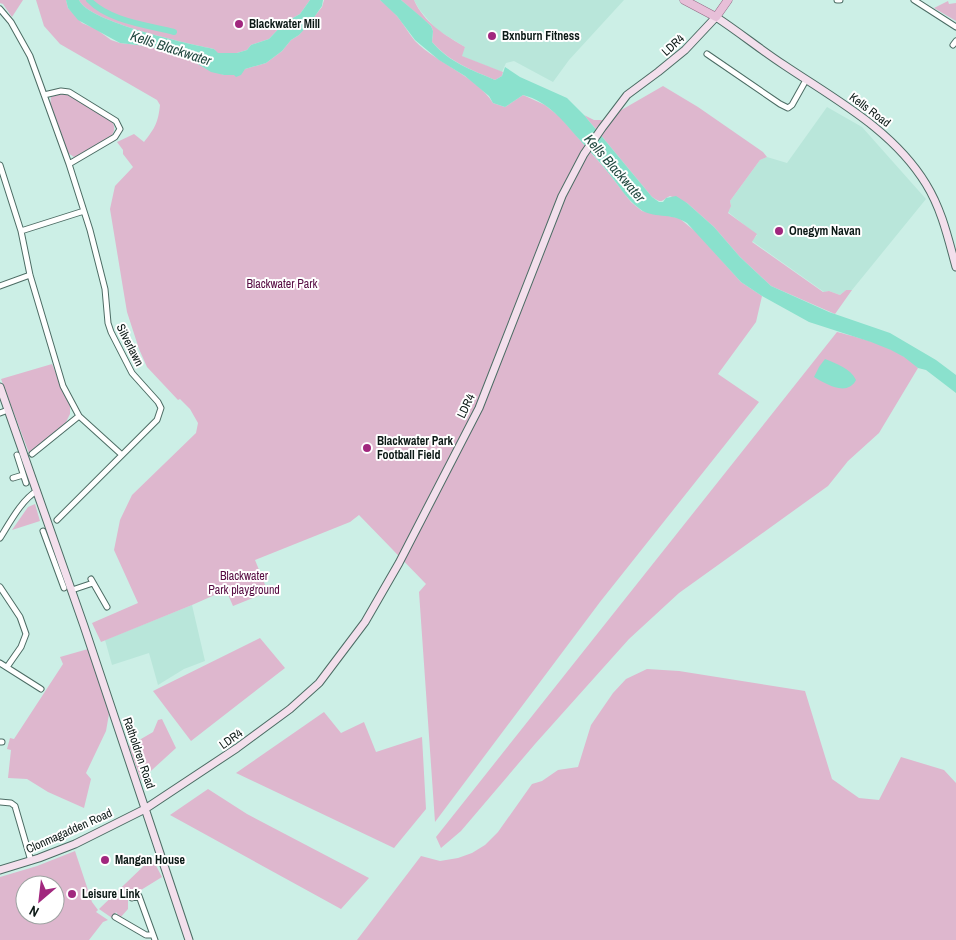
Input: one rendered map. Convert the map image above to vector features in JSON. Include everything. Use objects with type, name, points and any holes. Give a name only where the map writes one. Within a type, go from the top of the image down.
[{"type":"main road","points":[[684,0],[716,17],[728,0]]},
{"type":"street","points":[[916,1],[956,27]]},
{"type":"street","name":"Silverlawn","points":[[0,9],[21,38],[69,164],[106,289],[108,323],[111,332],[132,373],[158,402],[161,408],[157,420],[57,520]]},
{"type":"street","name":"Kells Road","points":[[716,17],[806,80],[846,105],[900,149],[911,162],[939,208],[956,267]]},
{"type":"street","name":"LDR4","points":[[145,809],[237,748],[310,692],[327,674],[365,622],[399,563],[479,408],[562,196],[584,154],[627,95],[685,50],[716,17]]},
{"type":"street","points":[[707,54],[788,108],[792,106],[806,80]]},
{"type":"street","points":[[44,95],[61,90],[69,92],[116,120],[120,129],[115,137],[69,164]]},
{"type":"street","points":[[0,165],[21,231],[30,275],[63,386],[78,416],[122,455]]},
{"type":"street","points":[[21,231],[84,211]]},
{"type":"street","points":[[0,286],[30,275]]},
{"type":"street","name":"Ratholdren Road","points":[[0,387],[23,464],[37,491],[63,575],[64,588]]},
{"type":"street","points":[[0,413],[8,410]]},
{"type":"street","points":[[32,454],[78,416]]},
{"type":"street","points":[[17,455],[23,464],[26,483]]},
{"type":"street","points":[[13,478],[24,475]]},
{"type":"street","points":[[0,538],[30,494],[37,491]]},
{"type":"street","name":"Ratholdren Road","points":[[43,531],[72,590],[189,940]]},
{"type":"street","points":[[72,590],[92,581],[107,606]]},
{"type":"street","points":[[0,586],[20,617],[26,634],[21,647],[7,667]]},
{"type":"street","points":[[0,663],[41,689]]},
{"type":"street","points":[[0,802],[11,803],[16,806],[31,861]]},
{"type":"street","name":"Clonmagadden Road","points":[[0,870],[31,861],[75,844],[145,809]]},
{"type":"street","points":[[132,898],[139,896],[154,937]]},
{"type":"street","points":[[115,917],[146,935],[154,937]]},
{"type":"shaded area","points":[[414,0],[624,0],[569,60],[553,82],[514,61],[506,63],[502,72],[461,56],[465,47],[436,29]]},
{"type":"shaded area","points":[[827,107],[862,127],[926,199],[852,290],[846,290],[840,295],[829,291],[824,292],[752,241],[757,235],[728,212],[731,206],[730,201],[760,160],[767,157],[787,163]]},
{"type":"shaded area","points":[[192,605],[205,661],[184,669],[158,685],[149,653],[112,665],[105,640]]},
{"type":"green space","points":[[0,0],[23,0],[12,17],[3,4],[0,3]]},
{"type":"green space","points":[[36,0],[66,0],[68,8],[82,23],[96,29],[111,40],[183,55],[205,68],[224,75],[234,75],[245,69],[266,63],[282,51],[291,40],[299,35],[322,7],[324,0],[380,0],[397,16],[415,41],[434,57],[477,85],[493,103],[505,107],[523,95],[545,105],[560,117],[631,202],[642,211],[679,218],[696,232],[741,282],[762,296],[756,322],[718,374],[759,402],[600,602],[435,822],[419,592],[426,584],[359,515],[350,522],[255,560],[268,592],[233,606],[226,590],[101,642],[92,623],[138,603],[114,550],[120,520],[132,495],[196,433],[198,423],[190,409],[180,399],[178,400],[147,367],[139,349],[127,312],[110,209],[115,186],[133,167],[117,142],[134,134],[144,142],[155,125],[160,105],[157,100],[60,44],[44,26]]},
{"type":"green space","points":[[79,0],[310,0],[300,14],[284,23],[269,39],[251,45],[247,50],[237,53],[217,53],[214,49],[119,24],[86,8]]},
{"type":"green space","points":[[401,0],[414,0],[429,22],[465,47],[462,56],[503,72],[502,76],[495,80],[461,65],[446,55],[432,42],[433,31],[431,26]]},
{"type":"green space","points":[[948,1],[949,4],[956,3],[956,21],[934,8]]},
{"type":"green space","points":[[663,86],[698,107],[763,152],[767,157],[760,160],[730,201],[731,206],[728,213],[757,234],[752,242],[823,292],[829,291],[840,295],[846,290],[852,290],[835,314],[771,286],[740,257],[714,227],[687,203],[670,196],[661,201],[652,197],[584,115],[594,120],[604,120]]},
{"type":"green space","points":[[64,94],[104,115],[114,126],[111,137],[74,157],[68,153],[50,106],[51,97]]},
{"type":"green space","points":[[837,332],[891,349],[901,354],[918,368],[879,433],[848,461],[828,486],[679,593],[629,639],[535,744],[461,831],[441,848],[436,837]]},
{"type":"green space","points":[[52,364],[70,406],[70,414],[66,422],[43,445],[37,446],[29,453],[1,379]]},
{"type":"green space","points":[[35,504],[40,521],[12,530],[28,507]]},
{"type":"green space","points":[[260,638],[285,668],[191,741],[153,691]]},
{"type":"green space","points":[[88,649],[109,714],[106,731],[86,773],[91,779],[84,808],[48,792],[27,779],[8,778],[11,750],[7,749],[10,738],[14,739],[63,664],[60,657]]},
{"type":"green space","points":[[647,669],[679,671],[805,691],[832,779],[859,798],[879,800],[901,757],[944,770],[956,783],[956,940],[357,940],[421,856],[440,861],[472,853],[485,845],[498,832],[532,784],[542,781],[558,770],[578,767],[591,725],[613,693],[626,679]]},
{"type":"green space","points":[[324,712],[341,733],[364,722],[376,752],[422,737],[426,809],[394,848],[236,773]]},
{"type":"green space","points":[[162,719],[176,748],[141,780],[129,746],[153,732],[158,720]]},
{"type":"green space","points":[[208,789],[247,814],[369,878],[341,909],[170,815]]},
{"type":"green space","name":"Leisure Link","points":[[75,851],[92,902],[98,910],[96,912],[108,920],[103,922],[89,940],[0,940],[0,877],[37,866]]},
{"type":"green space","points":[[152,858],[162,877],[128,898],[128,909],[120,918],[116,912],[112,918],[99,909]]},
{"type":"water","name":"Kells Blackwater","points":[[66,0],[79,0],[86,8],[100,16],[140,31],[214,49],[218,53],[237,53],[247,50],[251,45],[269,39],[284,23],[300,14],[310,0],[323,0],[322,6],[310,23],[282,51],[266,63],[245,69],[241,75],[236,77],[234,75],[211,72],[183,55],[146,46],[120,43],[78,20],[68,8]]},
{"type":"water","name":"Kells Blackwater","points":[[380,0],[401,0],[431,26],[433,31],[432,42],[461,65],[495,80],[502,76],[505,67],[520,77],[567,98],[584,115],[652,197],[659,202],[663,202],[666,198],[676,196],[687,203],[714,227],[740,257],[771,286],[829,312],[890,333],[936,360],[956,375],[956,393],[926,370],[918,368],[891,350],[809,322],[741,282],[687,223],[675,218],[650,214],[635,205],[597,159],[548,107],[523,95],[505,107],[493,103],[489,96],[465,76],[439,60],[415,40],[397,16]]},
{"type":"water","points":[[825,359],[850,372],[856,380],[852,385],[847,388],[836,388],[814,377]]},
{"type":"waterway","name":"Kells Blackwater","points":[[89,0],[97,7],[118,18],[174,32]]},
{"type":"place","name":"Blackwater Mill","points":[[239,24]]},
{"type":"place","name":"Bxnburn Fitness","points":[[492,36]]},
{"type":"place","name":"Onegym Navan","points":[[779,231]]},
{"type":"place","name":"Blackwater Park Football Field","points":[[367,448]]},
{"type":"place","name":"Mangan House","points":[[105,860]]},
{"type":"place","name":"Leisure Link","points":[[72,894]]},
{"type":"park label","name":"Blackwater Park","points":[[282,284]]},
{"type":"park label","name":"Blackwater Park playground","points":[[244,583]]}]
